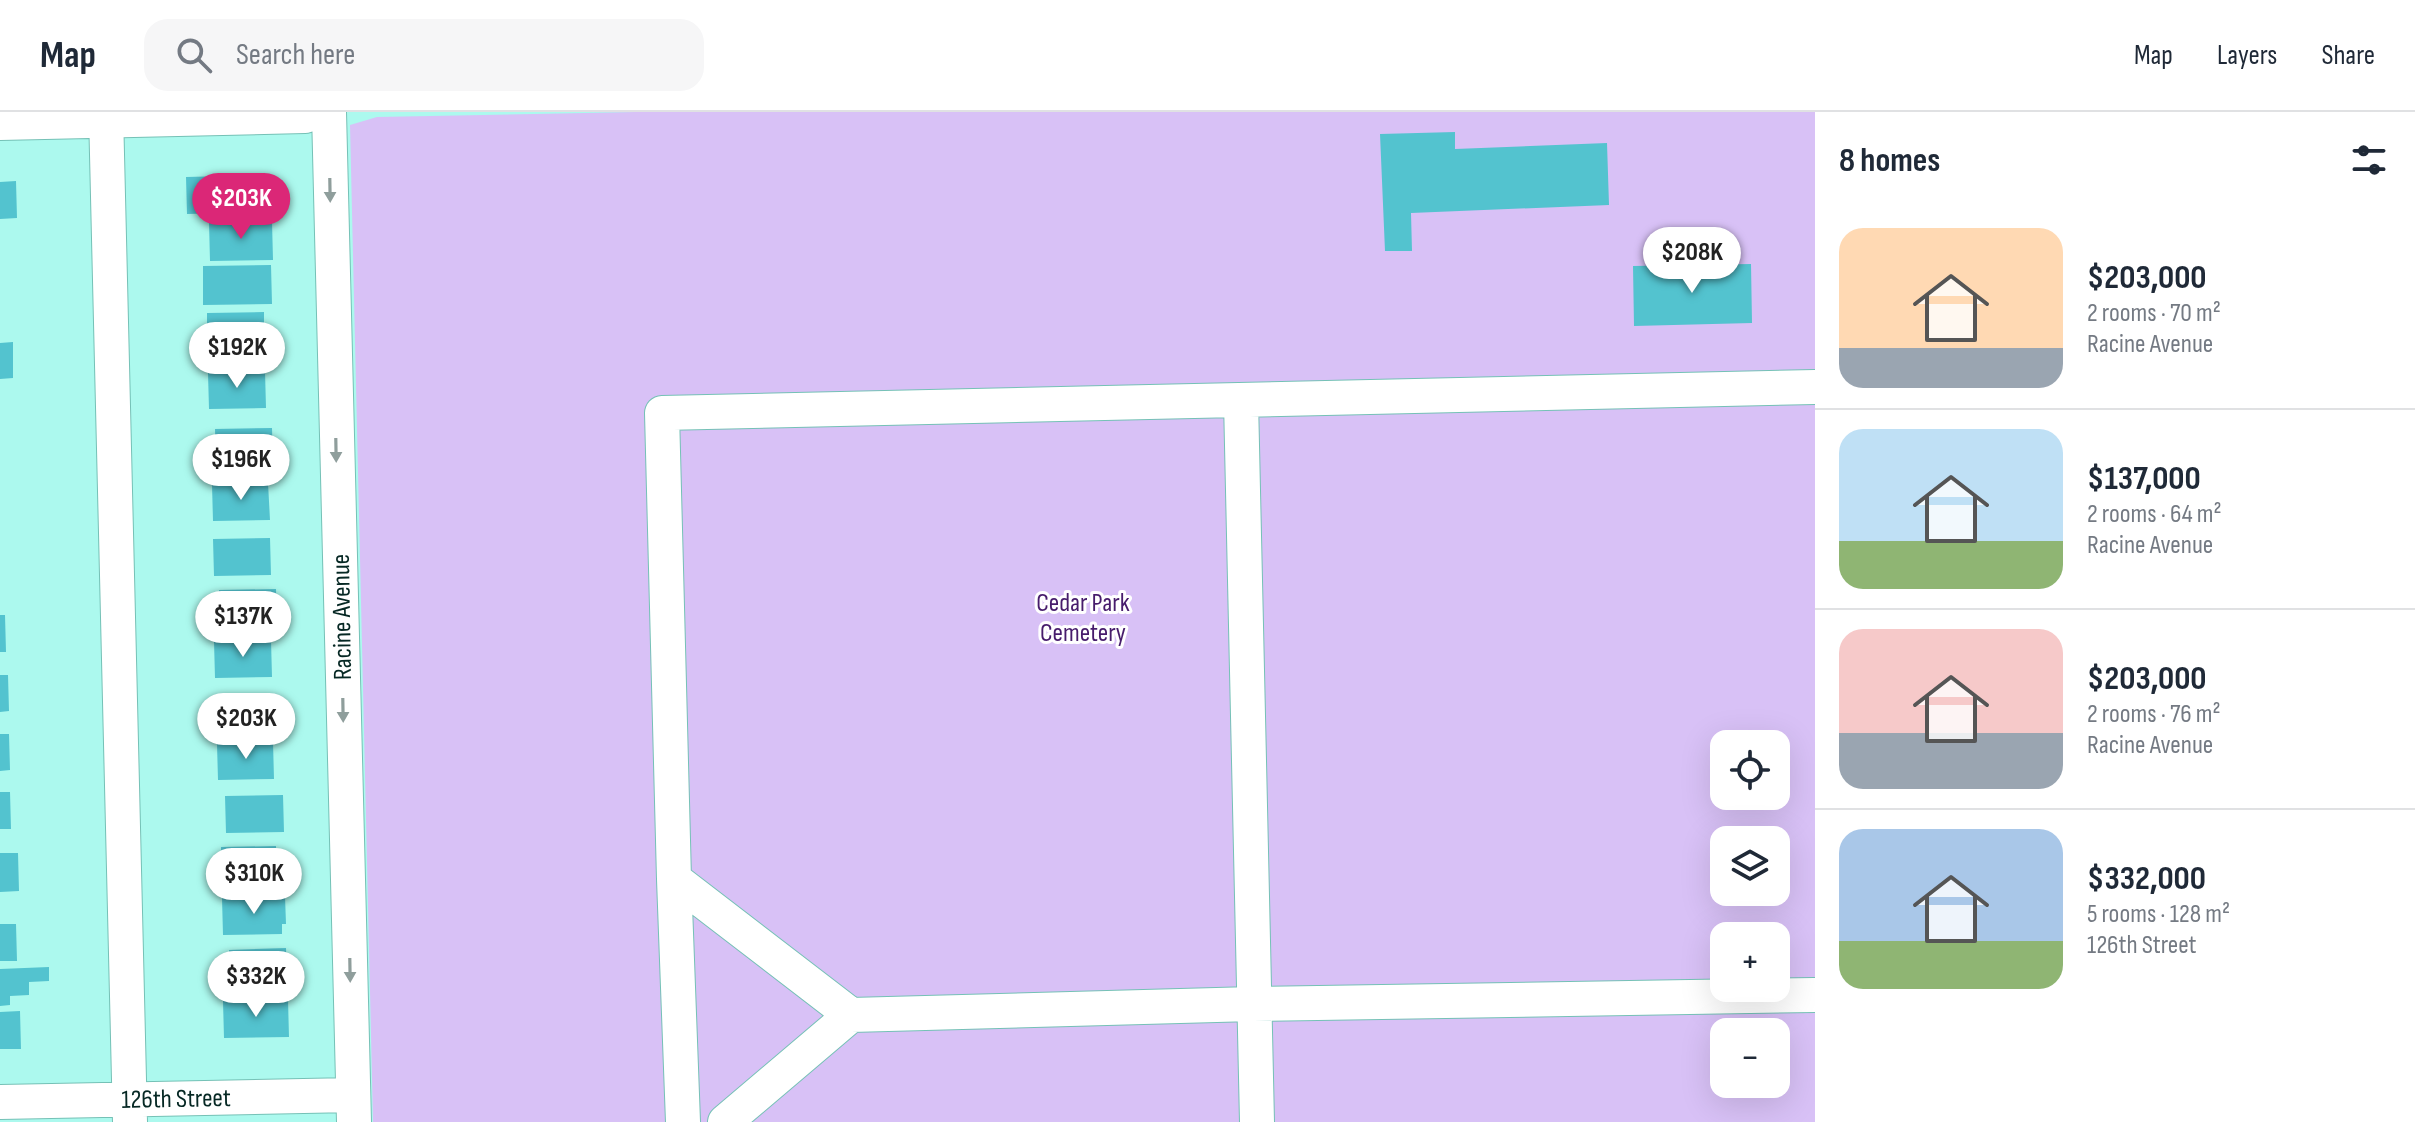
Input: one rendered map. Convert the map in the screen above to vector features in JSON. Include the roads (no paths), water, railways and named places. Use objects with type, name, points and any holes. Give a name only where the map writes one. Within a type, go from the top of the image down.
[{"type":"street","points":[[0,123],[106,116],[305,116],[316,112]]},
{"type":"street","name":"Racine Avenue","points":[[329,112],[353,1108]]},
{"type":"street","points":[[106,116],[130,1110]]},
{"type":"street","points":[[683,1122],[662,413],[1815,387]]},
{"type":"street","points":[[1241,400],[1257,1122]]},
{"type":"street","points":[[674,879],[851,1015]]},
{"type":"street","points":[[725,1122],[851,1015],[1253,1004],[1815,995]]},
{"type":"street","name":"126th Street","points":[[0,1102],[130,1110],[353,1108]]},
{"type":"park label","name":"Cedar Park Cemetery","points":[[1083,617]]}]
